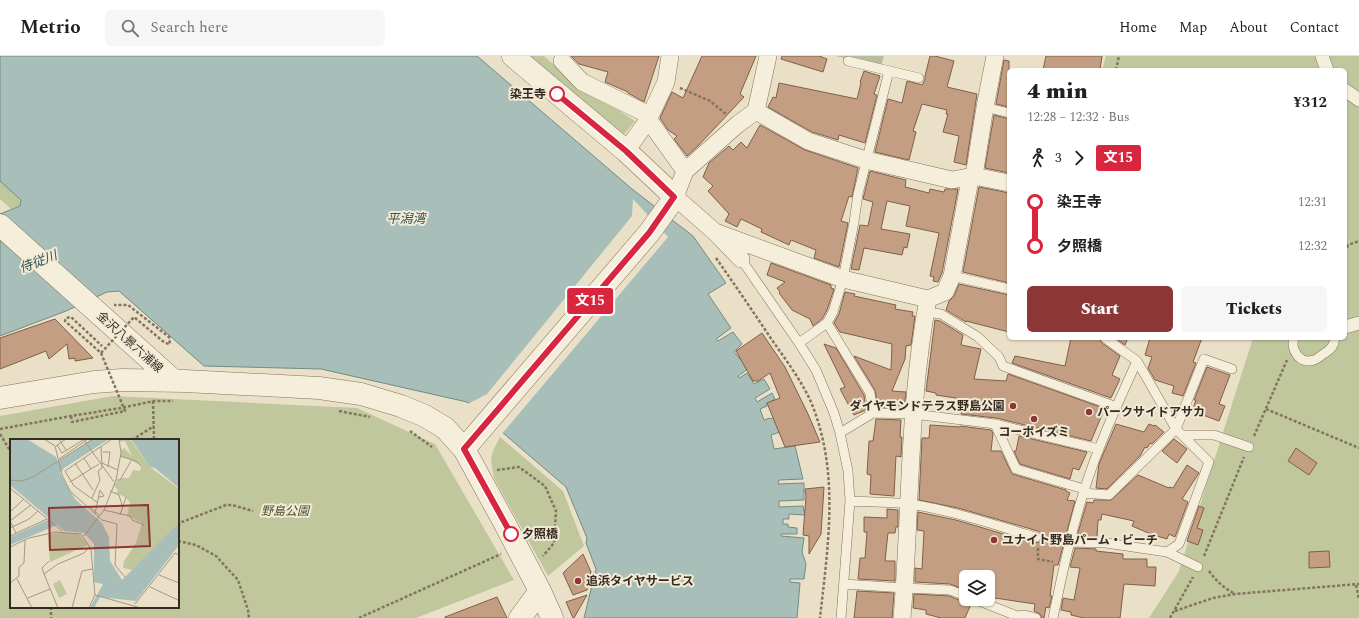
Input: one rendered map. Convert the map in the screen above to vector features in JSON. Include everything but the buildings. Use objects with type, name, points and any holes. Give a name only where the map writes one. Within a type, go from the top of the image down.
[{"type":"street","points":[[513,56],[626,151],[674,197],[715,232],[740,259]]},
{"type":"street","points":[[626,151],[648,120],[666,82],[670,56]]},
{"type":"street","points":[[464,449],[649,233],[674,197],[685,171],[738,124],[756,111],[768,56]]},
{"type":"street","points":[[902,618],[913,414],[926,305],[944,292],[952,276],[995,56]]},
{"type":"street","points":[[1322,56],[1326,68]]},
{"type":"street","points":[[562,61],[582,82],[643,112],[685,171]]},
{"type":"street","points":[[1347,91],[1359,100]]},
{"type":"street","points":[[756,111],[808,141],[866,160],[952,180],[971,176],[1007,183]]},
{"type":"street","name":"金沢八景六浦線","points":[[0,225],[87,303],[175,391]]},
{"type":"street","points":[[715,232],[843,279],[926,305]]},
{"type":"street","points":[[1347,326],[1359,323]]},
{"type":"street","points":[[0,398],[94,382],[122,380],[175,391],[319,388],[361,394],[401,406],[425,416],[445,428],[464,449],[540,591],[552,618]]},
{"type":"street","points":[[520,618],[540,591]]},
{"type":"lane","points":[[848,61],[918,78]]},
{"type":"lane","points":[[799,343],[826,323],[833,312],[843,279],[858,194],[889,71]]},
{"type":"lane","points":[[985,108],[1007,113]]},
{"type":"lane","points":[[740,259],[799,343],[818,375],[834,413],[840,433],[848,471],[850,501],[841,618]]},
{"type":"lane","points":[[952,276],[1007,289]]},
{"type":"lane","points":[[926,305],[978,337],[999,357],[1003,366],[1117,407]]},
{"type":"lane","points":[[826,323],[870,393],[873,413]]},
{"type":"lane","points":[[1108,340],[1137,361],[1179,432],[1209,462],[1179,544],[1167,552]]},
{"type":"lane","points":[[1293,340],[1292,343],[1295,353],[1304,360],[1315,360],[1332,348],[1334,340]]},
{"type":"lane","points":[[995,424],[1016,469],[1084,491],[1109,495],[1179,432],[1204,359],[1232,369]]},
{"type":"lane","points":[[1053,618],[1064,564],[1084,491],[1099,449],[1137,361]]},
{"type":"lane","points":[[840,433],[873,413],[913,414],[995,424],[1099,449]]},
{"type":"lane","points":[[1179,432],[1214,435],[1249,447]]},
{"type":"lane","points":[[850,501],[908,504],[971,517],[1036,537]]},
{"type":"lane","points":[[1070,542],[1106,544],[1167,552],[1198,567]]},
{"type":"lane","points":[[844,584],[950,590],[959,593]]},
{"type":"lane","points":[[992,606],[1017,616],[1025,615],[1036,618]]},
{"type":"path","points":[[1116,68],[1119,56]]},
{"type":"path","points":[[666,82],[710,101],[738,124]]},
{"type":"path","points":[[1347,248],[1348,246],[1359,241]]},
{"type":"path","points":[[713,254],[798,379],[810,401],[824,445],[829,482],[830,510],[820,618]]},
{"type":"path","points":[[101,354],[134,317],[165,344],[170,344],[169,337],[128,305],[114,305]]},
{"type":"path","points":[[71,416],[72,422],[125,412],[101,354],[65,321],[66,318],[71,318],[102,346]]},
{"type":"path","points":[[1170,618],[1203,558],[1249,447],[1288,359],[1295,353]]},
{"type":"path","points":[[0,429],[154,401],[175,391]]},
{"type":"path","points":[[154,401],[154,439]]},
{"type":"path","points":[[1266,409],[1359,448]]},
{"type":"path","points":[[338,411],[376,419]]},
{"type":"path","points":[[134,439],[154,426]]},
{"type":"path","points":[[405,428],[432,447]]},
{"type":"path","points":[[0,434],[10,450]]},
{"type":"path","points":[[493,471],[518,467],[545,486],[556,511],[554,543],[539,560]]},
{"type":"path","points":[[179,525],[182,522],[226,505],[232,504],[253,511]]},
{"type":"path","points":[[1036,537],[1038,559],[1064,564]]},
{"type":"path","points":[[179,542],[196,545],[216,556],[238,580],[248,610],[249,618]]},
{"type":"path","points":[[359,618],[502,553]]},
{"type":"path","points":[[1203,558],[1213,577],[1224,588],[1235,594]]},
{"type":"path","points":[[1174,611],[1213,598],[1235,594],[1358,584],[1359,599]]},
{"type":"green space","points":[[528,56],[544,56],[590,96],[618,110],[635,121],[622,137]]},
{"type":"green space","points":[[835,56],[884,56],[881,66]]},
{"type":"green space","points":[[1106,56],[1359,56],[1359,618],[1149,618],[1179,571],[1252,340],[1347,340],[1347,68],[1103,68]]},
{"type":"green space","points":[[0,175],[24,197],[23,205],[11,209],[0,199]]},
{"type":"green space","name":"野島公園","points":[[113,396],[357,408],[435,444],[514,580],[416,618],[0,618],[0,416]]},
{"type":"green space","points":[[500,437],[563,491],[584,546],[548,576],[495,480],[491,462],[492,453]]},
{"type":"water","name":"平潟湾","points":[[0,56],[477,56],[632,189],[693,236],[726,283],[708,294],[731,328],[716,339],[718,341],[733,332],[742,344],[734,352],[741,360],[750,353],[755,364],[738,376],[739,378],[747,373],[754,384],[764,379],[770,389],[755,398],[757,402],[772,393],[775,399],[766,404],[767,406],[760,409],[764,420],[771,419],[781,414],[789,429],[771,435],[774,449],[795,446],[803,479],[779,480],[778,484],[804,483],[804,500],[779,501],[779,507],[803,506],[805,515],[789,514],[789,519],[783,519],[783,524],[788,524],[788,527],[797,528],[797,534],[781,534],[781,536],[804,538],[802,552],[806,564],[804,579],[790,579],[790,582],[800,583],[797,618],[584,618],[596,569],[586,543],[587,538],[566,487],[467,402],[321,369],[204,366],[119,291],[107,292],[66,311],[0,336],[0,214],[20,206],[21,200],[0,181]]},
{"type":"pier","points":[[633,199],[668,237],[501,435],[466,405],[487,394],[632,216]]},
{"type":"bus line","name":"文15","points":[[511,534],[464,449],[649,233],[674,197],[626,151],[557,94]]},
{"type":"place","name":"染王寺","points":[[557,94]]},
{"type":"place","name":"ダイヤモンドテラス野島公園","points":[[1013,406]]},
{"type":"place","name":"パークサイドアサカ","points":[[1089,412]]},
{"type":"place","name":"コーポイズミ","points":[[1034,419]]},
{"type":"place","name":"夕照橋","points":[[511,534]]},
{"type":"place","name":"ユナイト野島パーム・ビーチ","points":[[994,540]]},
{"type":"place","name":"追浜タイヤサービス","points":[[578,581]]},
{"type":"water label","name":"侍従川","points":[[38,261]]}]
